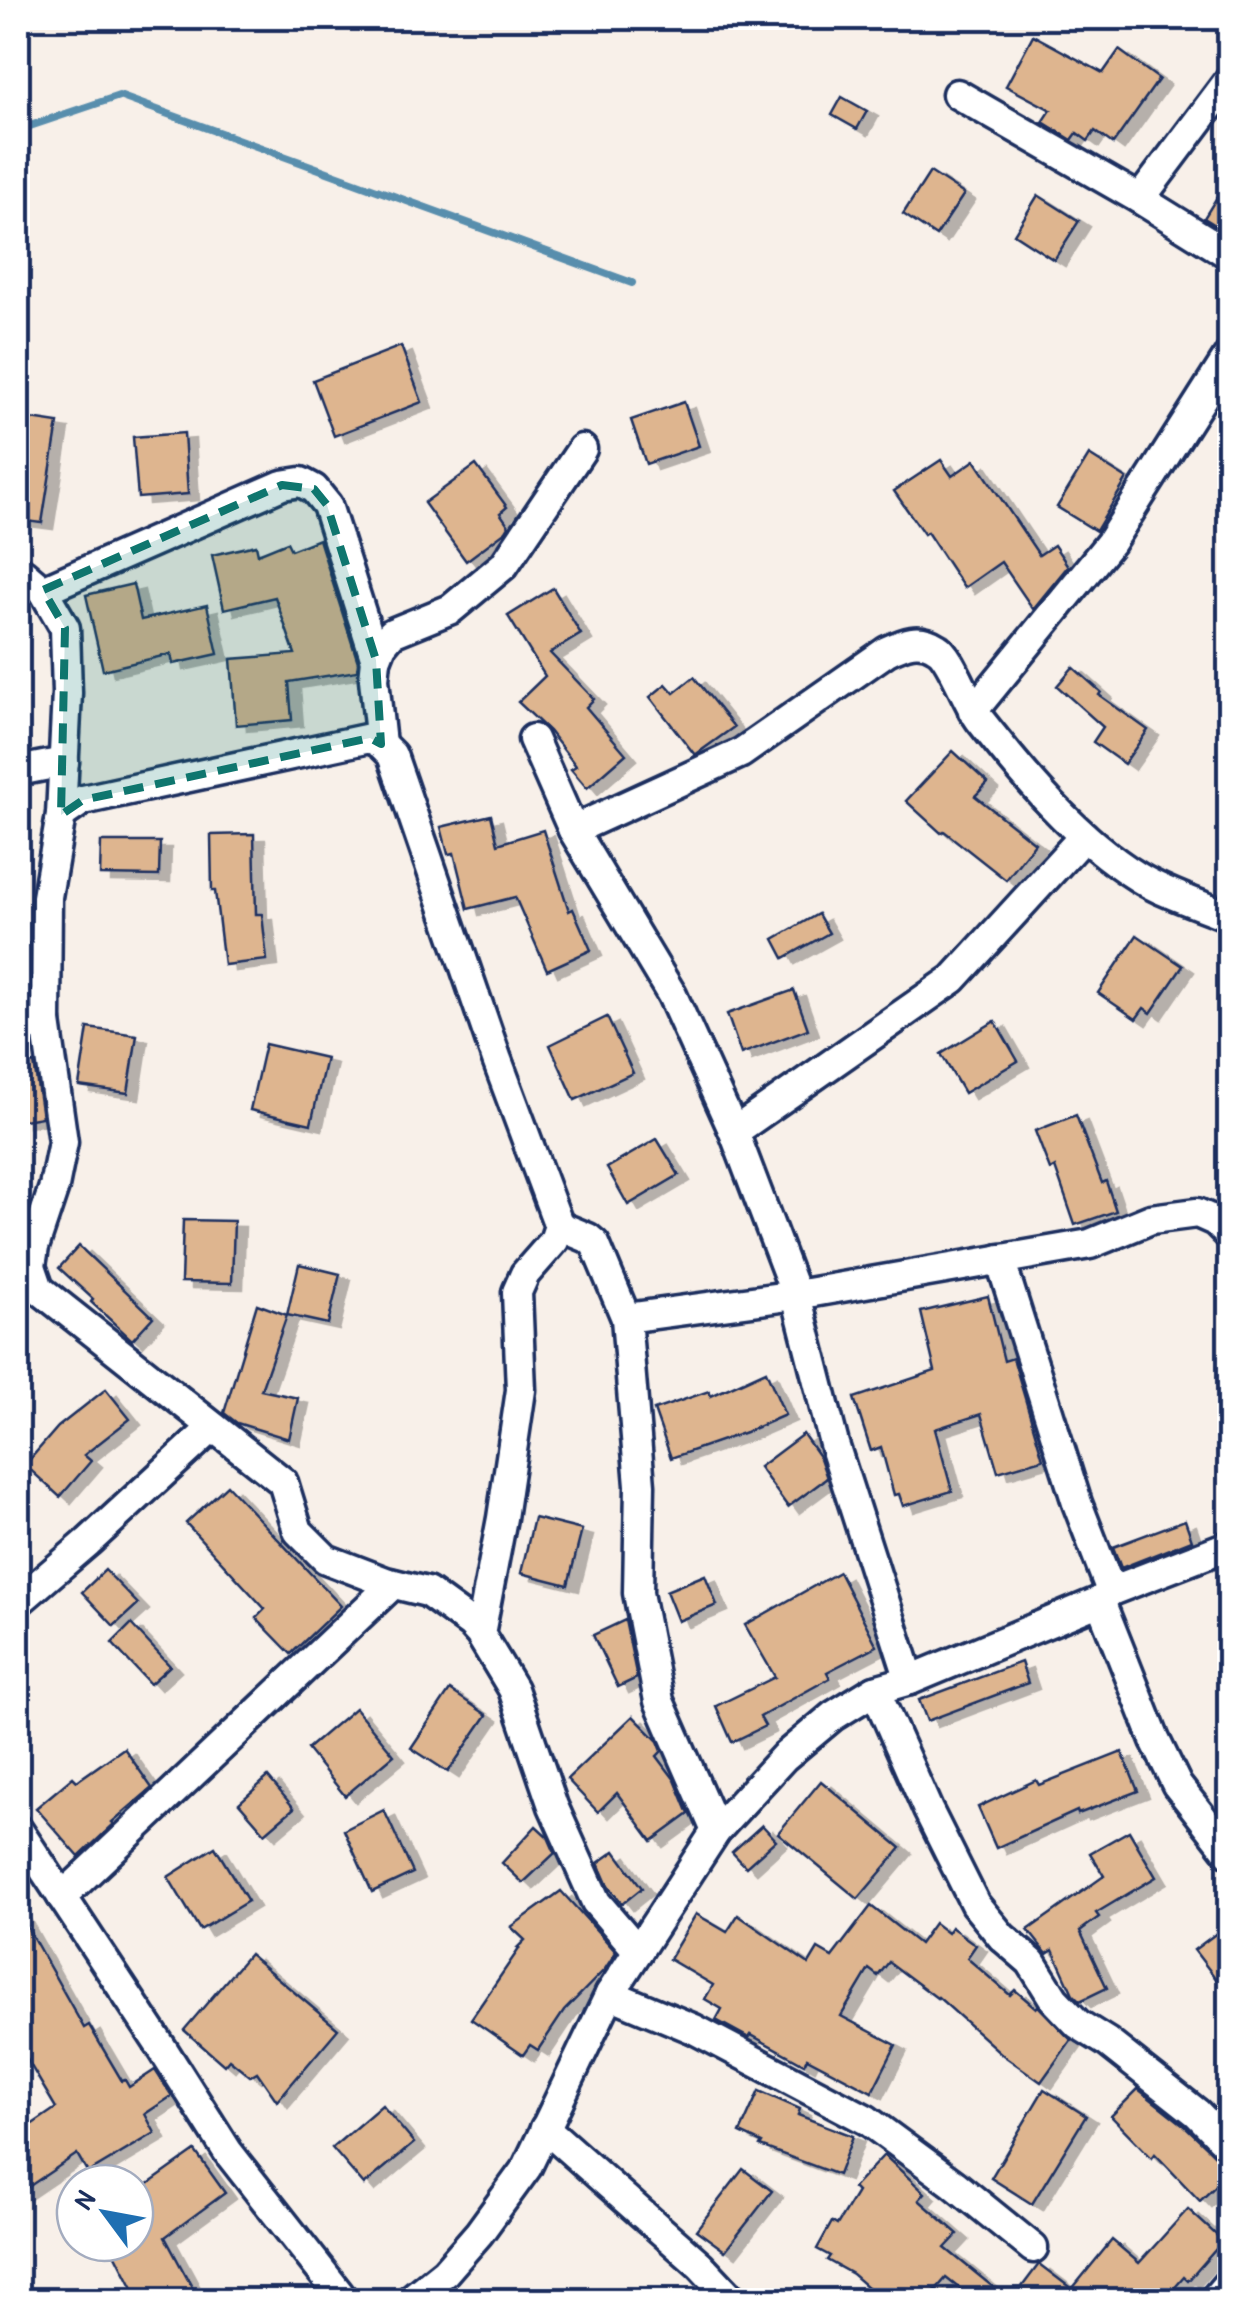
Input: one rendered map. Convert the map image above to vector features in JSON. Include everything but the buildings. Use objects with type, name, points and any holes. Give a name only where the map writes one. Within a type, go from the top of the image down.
[{"type":"street","points":[[1140,199],[1230,78]]},
{"type":"street","points":[[957,94],[1230,255]]},
{"type":"street","points":[[974,711],[1110,543],[1230,354]]},
{"type":"street","points":[[382,744],[374,679],[382,645],[392,633],[451,609],[504,564],[582,450]]},
{"type":"street","points":[[43,590],[282,485],[302,482],[327,505],[376,660]]},
{"type":"street","points":[[18,572],[43,590],[65,628],[67,692],[61,815],[48,896],[46,1022],[63,1142],[54,1187],[26,1253],[39,1289],[283,1482],[298,1531],[326,1559],[427,1592],[472,1624],[512,1689],[553,1806],[596,1902],[638,1951]]},
{"type":"street","points":[[574,830],[741,753],[887,652],[905,642],[923,642],[941,650],[974,711],[1014,762],[1084,836],[1139,878],[1230,917]]},
{"type":"street","points":[[61,815],[83,800],[370,738],[392,755],[559,1226],[554,1241],[525,1274],[518,1292],[521,1390],[480,1634]]},
{"type":"street","points":[[533,739],[574,830],[672,995],[734,1132],[796,1294],[834,1444],[910,1680]]},
{"type":"street","points":[[18,771],[64,762]]},
{"type":"street","points":[[734,1132],[954,979],[1084,836]]},
{"type":"street","points":[[18,1028],[46,1022]]},
{"type":"street","points":[[626,1318],[796,1294],[1090,1244],[1151,1219],[1197,1213],[1215,1220],[1230,1236]]},
{"type":"street","points":[[559,1226],[595,1244],[626,1318],[640,1485],[638,1594],[659,1700],[716,1831]]},
{"type":"street","points":[[1000,1259],[1105,1596],[1155,1740],[1177,1785],[1230,1854]]},
{"type":"street","points":[[18,1602],[213,1427]]},
{"type":"street","points":[[410,2300],[445,2272],[527,2167],[610,1994],[716,1831],[784,1757],[834,1716],[875,1690],[910,1680],[1230,1544]]},
{"type":"street","points":[[62,1897],[393,1584]]},
{"type":"street","points":[[875,1690],[974,1904],[1002,1937],[1032,1962],[1054,1999],[1078,2024],[1197,2113],[1230,2147]]},
{"type":"street","points":[[18,1830],[228,2152],[344,2300]]},
{"type":"street","points":[[610,1994],[694,2030],[867,2120],[1033,2248]]},
{"type":"street","points":[[545,2128],[700,2264],[733,2300]]},
{"type":"street","points":[[1214,2300],[1230,2281]]},
{"type":"highlighted area","points":[[282,485],[314,489],[327,505],[376,660],[381,744],[370,738],[83,800],[61,815],[65,628],[43,590]]},
{"type":"waterway","points":[[18,130],[119,96],[632,283]]}]
